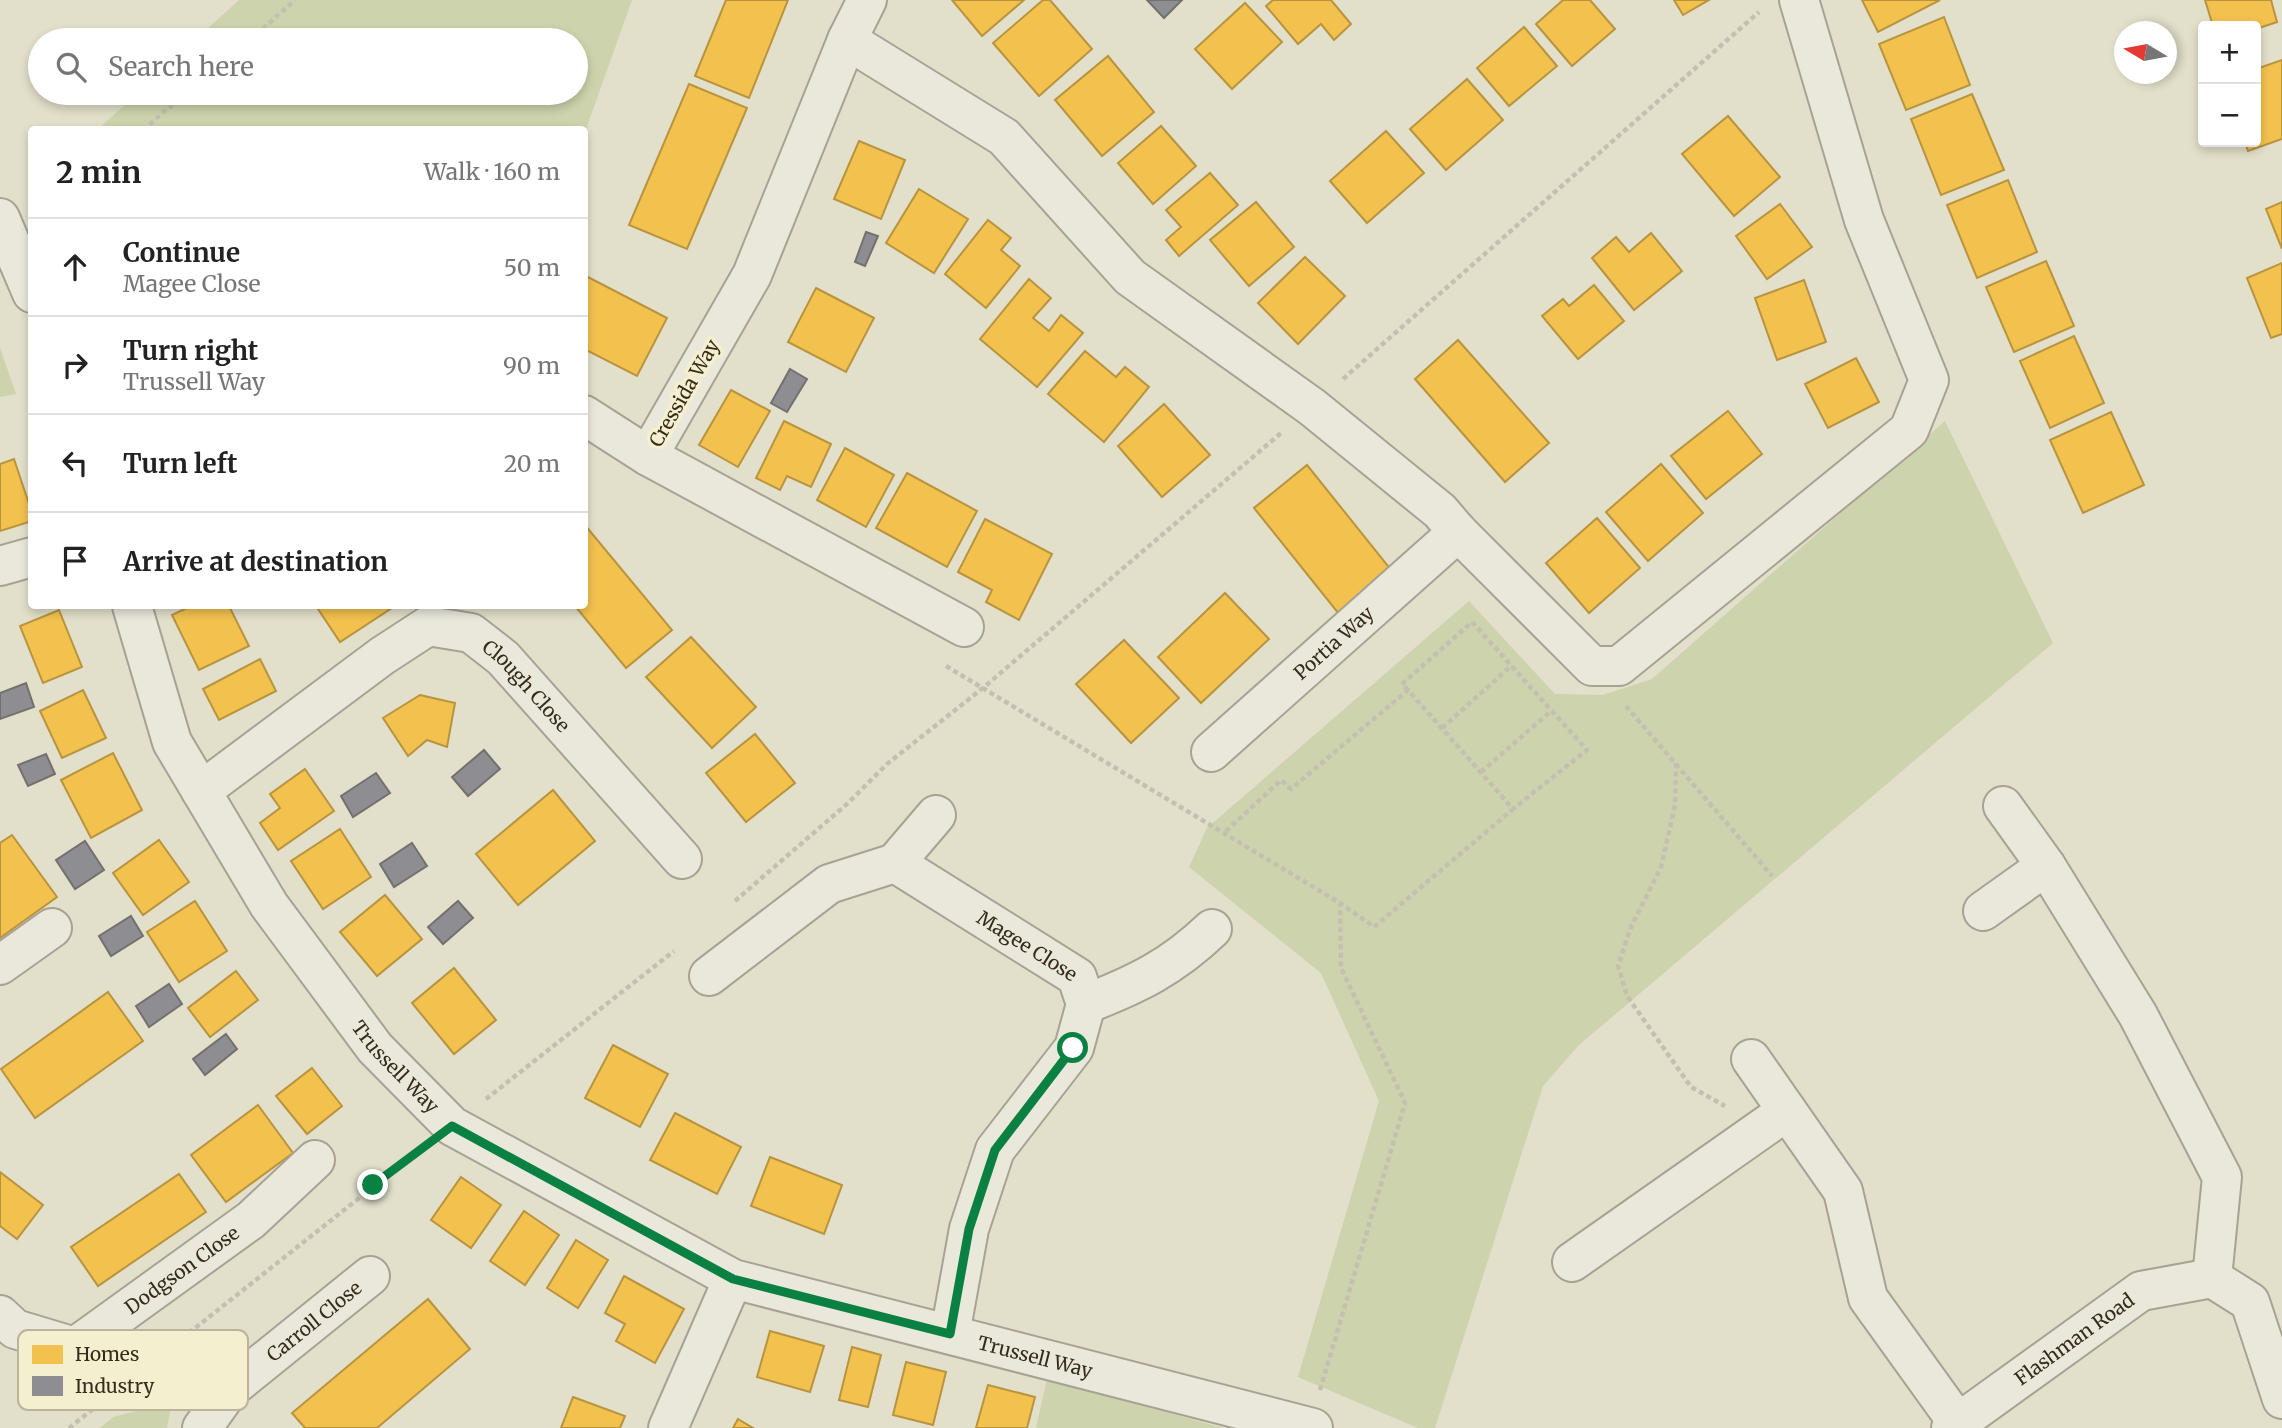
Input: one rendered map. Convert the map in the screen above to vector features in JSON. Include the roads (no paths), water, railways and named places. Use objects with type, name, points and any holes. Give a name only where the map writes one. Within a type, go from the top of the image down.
[{"type":"street","name":"Cressida Way","points":[[867,0],[847,40],[752,275],[648,456],[964,626]]},
{"type":"street","points":[[847,40],[1004,138],[1130,277],[1311,407],[1440,511],[1591,666],[1619,666],[1909,430],[1929,380],[1864,220],[1799,0]]},
{"type":"street","points":[[0,218],[28,284]]},
{"type":"street","points":[[588,418],[648,456]]},
{"type":"street","name":"Portia Way","points":[[1211,752],[1458,532]]},
{"type":"street","points":[[0,566],[28,558]]},
{"type":"street","name":"Trussell Way","points":[[133,609],[172,742],[269,905],[375,1048],[452,1126],[733,1279],[1311,1427]]},
{"type":"street","name":"Clough Close","points":[[201,791],[382,656],[428,626],[471,633],[503,658],[682,859]]},
{"type":"street","points":[[2003,806],[2046,866],[2138,1015],[2222,1177],[2212,1278],[2250,1302],[2282,1399]]},
{"type":"street","points":[[709,976],[829,884],[895,863],[936,815]]},
{"type":"street","name":"Magee Close","points":[[895,863],[1077,977],[1086,1004],[1073,1048],[995,1150],[969,1229],[950,1334]]},
{"type":"street","points":[[1983,911],[2046,866]]},
{"type":"street","points":[[0,965],[52,928]]},
{"type":"street","points":[[1086,1004],[1134,985],[1186,954],[1212,929]]},
{"type":"street","points":[[1751,1059],[1843,1191],[1868,1297],[1954,1425]]},
{"type":"street","points":[[1572,1262],[1787,1111]]},
{"type":"street","name":"Dodgson Close","points":[[99,1330],[251,1220],[315,1160]]},
{"type":"street","name":"Carroll Close","points":[[248,1374],[370,1276]]},
{"type":"street","name":"Flashman Road","points":[[1954,1425],[2141,1291],[2212,1278]]},
{"type":"street","points":[[668,1428],[733,1279]]},
{"type":"street","name":"Dodgson Close","points":[[0,1315],[18,1330]]},
{"type":"street","name":"Carroll Close","points":[[202,1428],[215,1410]]}]
